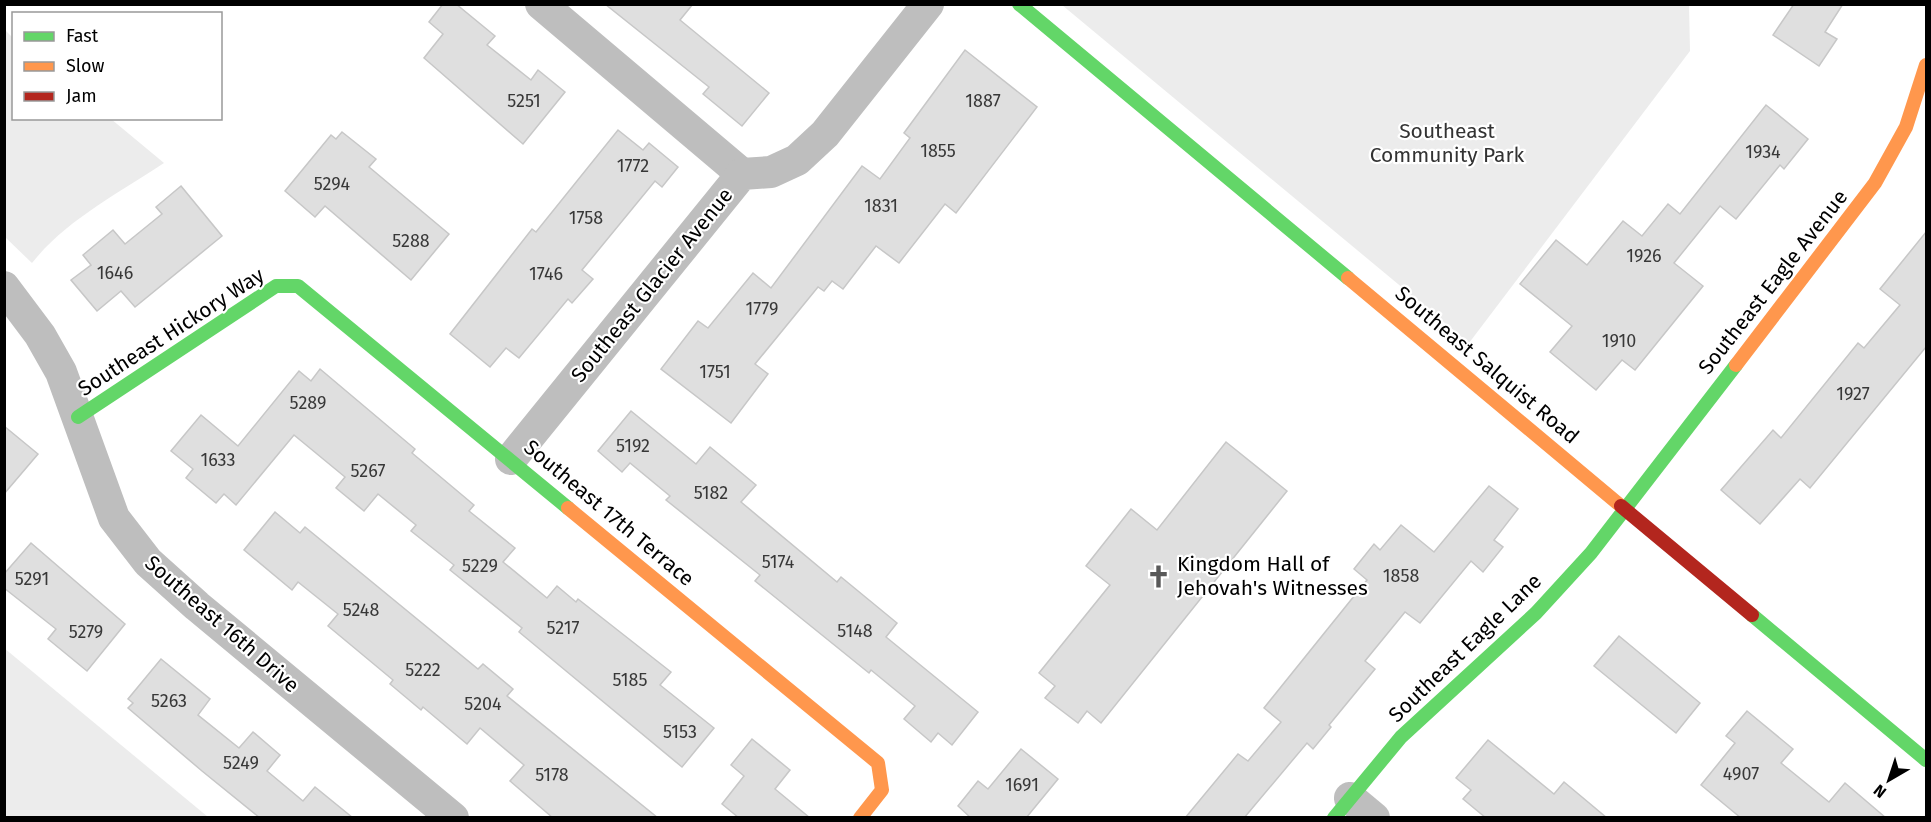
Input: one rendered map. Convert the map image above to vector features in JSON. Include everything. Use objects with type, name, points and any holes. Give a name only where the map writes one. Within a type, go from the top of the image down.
[{"type":"street","points":[[541,4],[742,174]]},
{"type":"street","name":"Southeast Glacier Avenue","points":[[511,459],[742,174],[771,172],[797,160],[825,134],[928,4]]},
{"type":"street","name":"Southeast Salquist Road","points":[[1019,4],[1926,760]]},
{"type":"street","name":"Southeast Eagle Avenue","points":[[1625,508],[1875,183],[1897,148],[1914,111],[1926,65]]},
{"type":"street","name":"Southeast 17th Terrace","points":[[288,284],[298,286],[308,292],[878,763],[882,790],[860,818]]},
{"type":"street","name":"Southeast Hickory Way","points":[[78,417],[276,286],[288,284]]},
{"type":"street","name":"Southeast 16th Drive","points":[[4,287],[40,335],[61,372],[114,518],[148,562],[453,818]]},
{"type":"street","name":"Southeast Eagle Lane","points":[[1342,808],[1401,738],[1536,613],[1591,553],[1625,508]]},
{"type":"street","points":[[1342,808],[1374,818]]},
{"type":"green space","name":"Southeast Community Park","points":[[1062,5],[1689,5],[1690,51],[1469,343]]},
{"type":"green space","points":[[5,30],[12,37],[12,120],[112,120],[164,163],[77,220],[32,263],[5,237]]},
{"type":"green space","points":[[4,648],[208,817],[5,817]]},
{"type":"building","points":[[443,4],[456,4],[495,36],[487,45],[531,80],[538,70],[565,92],[523,144],[424,58],[443,34],[429,22]]},
{"type":"building","points":[[605,4],[693,4],[680,20],[769,93],[742,126],[703,94],[709,87]]},
{"type":"building","points":[[1794,4],[1843,4],[1825,32],[1837,39],[1819,66],[1773,35]]},
{"type":"building","points":[[965,50],[1037,107],[956,213],[945,204],[899,263],[876,246],[843,289],[832,281],[824,291],[818,287],[755,364],[768,374],[731,423],[661,369],[698,321],[708,328],[753,273],[771,288],[862,166],[880,179],[910,138],[904,133]]},
{"type":"building","points":[[1766,105],[1808,139],[1784,169],[1780,165],[1736,219],[1720,206],[1674,263],[1703,286],[1635,370],[1622,360],[1596,390],[1550,352],[1572,326],[1520,284],[1556,240],[1587,265],[1623,221],[1642,236],[1668,204],[1680,214]]},
{"type":"building","points":[[618,130],[643,150],[649,143],[678,167],[662,187],[655,181],[582,270],[593,279],[572,303],[568,299],[519,358],[506,348],[490,367],[450,334],[532,229],[536,232]]},
{"type":"building","points":[[342,132],[376,159],[369,167],[449,234],[411,280],[325,206],[315,217],[285,191],[331,135],[336,139]]},
{"type":"building","points":[[181,186],[222,236],[135,307],[121,291],[97,311],[71,280],[91,265],[83,255],[113,230],[125,244],[162,214],[156,207]]},
{"type":"building","points":[[1926,232],[1926,347],[1810,488],[1800,479],[1760,524],[1721,490],[1773,430],[1781,438],[1858,343],[1864,348],[1900,305],[1880,289]]},
{"type":"building","points":[[320,369],[415,449],[412,453],[474,505],[469,511],[515,548],[503,562],[547,598],[557,586],[576,602],[578,599],[671,672],[660,685],[714,728],[682,767],[519,632],[522,628],[450,570],[454,565],[411,531],[416,525],[378,494],[364,511],[336,488],[345,477],[294,435],[236,505],[224,494],[216,503],[186,478],[193,469],[171,451],[201,415],[238,446],[299,371],[311,381]]},
{"type":"building","points":[[631,411],[696,464],[710,447],[756,485],[741,502],[837,582],[841,577],[897,623],[886,637],[978,712],[952,745],[938,733],[931,742],[904,719],[915,706],[871,670],[869,673],[755,581],[760,575],[666,500],[670,496],[630,463],[622,472],[598,451]]},
{"type":"building","points":[[4,426],[38,454],[4,494]]},
{"type":"building","name":"Kingdom Hall of Jehovah's Witnesses","points":[[1226,442],[1287,491],[1101,723],[1087,711],[1078,723],[1045,698],[1055,686],[1039,673],[1110,585],[1086,566],[1131,509],[1157,530]]},
{"type":"building","points":[[1489,486],[1518,509],[1494,540],[1503,547],[1483,572],[1471,561],[1420,623],[1405,612],[1365,661],[1375,669],[1329,725],[1331,727],[1313,749],[1307,743],[1244,818],[1185,818],[1238,754],[1248,761],[1281,722],[1264,708],[1367,580],[1354,569],[1374,544],[1380,550],[1401,525],[1434,552]]},
{"type":"building","points":[[275,512],[300,533],[305,527],[478,669],[483,664],[513,689],[507,696],[658,818],[553,818],[510,781],[524,765],[480,728],[467,744],[423,707],[421,710],[390,684],[393,680],[328,626],[338,614],[298,582],[292,590],[244,550]]},
{"type":"building","points":[[31,543],[125,624],[87,671],[48,639],[56,629],[4,588],[4,574]]},
{"type":"building","points":[[1619,636],[1700,703],[1676,733],[1594,666]]},
{"type":"building","points":[[161,659],[210,699],[198,715],[239,748],[253,732],[280,755],[267,771],[303,801],[315,787],[353,818],[260,818],[202,771],[128,708],[133,703],[128,699]]},
{"type":"building","points":[[1747,711],[1793,749],[1781,763],[1829,802],[1845,783],[1886,818],[1741,818],[1701,785],[1735,743],[1726,736]]},
{"type":"building","points":[[752,739],[790,770],[775,789],[810,818],[739,818],[722,804],[744,776],[731,765]]},
{"type":"building","points":[[1488,740],[1554,794],[1564,782],[1607,818],[1486,818],[1463,799],[1471,790],[1456,778]]},
{"type":"building","points":[[1021,749],[1058,779],[1026,818],[971,818],[958,806],[978,781],[988,789]]},
{"type":"traffic: fast","points":[[1019,4],[1348,278]]},
{"type":"traffic: fast","points":[[78,417],[276,286],[298,286],[568,508]]},
{"type":"traffic: fast","points":[[1334,818],[1401,737],[1536,613],[1591,553],[1736,365]]},
{"type":"traffic: fast","points":[[1752,615],[1926,760]]},
{"type":"traffic: slow","points":[[1736,365],[1875,183],[1906,127],[1926,65]]},
{"type":"traffic: slow","points":[[1348,278],[1621,506]]},
{"type":"traffic: slow","points":[[568,508],[878,763],[882,790],[860,818]]},
{"type":"traffic: jam","points":[[1621,506],[1752,615]]},
{"type":"place","name":"Kingdom Hall of Jehovah's Witnesses","points":[[1159,576]]}]
